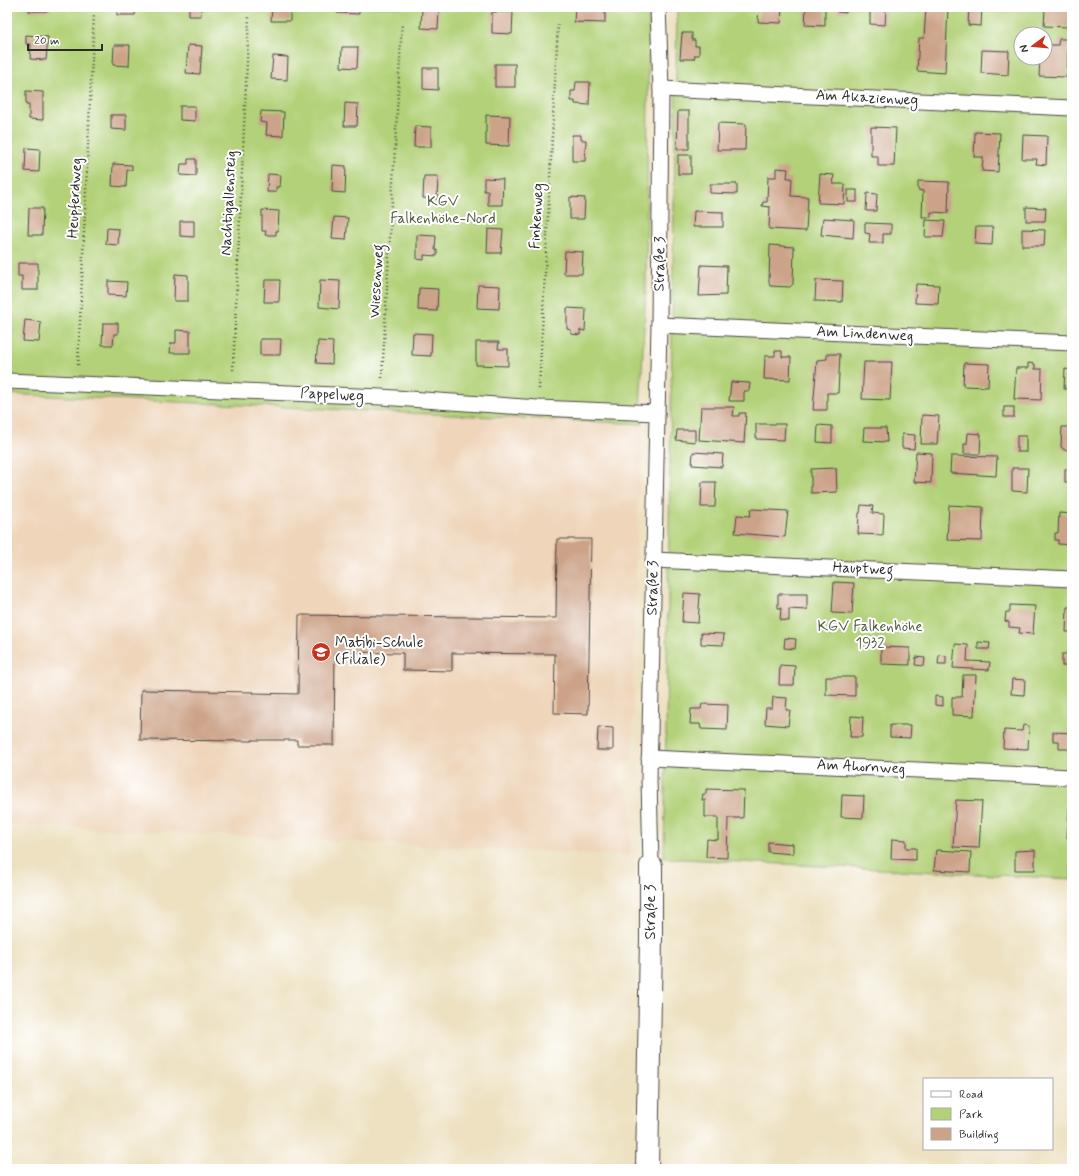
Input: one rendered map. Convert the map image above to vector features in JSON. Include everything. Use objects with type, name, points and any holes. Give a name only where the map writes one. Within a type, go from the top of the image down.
[{"type":"street","name":"Straße 3","points":[[647,1169],[651,866]]},
{"type":"lane","name":"Straße 3","points":[[651,866],[649,758],[659,325],[661,89],[658,7]]},
{"type":"lane","name":"Am Akazienweg","points":[[661,89],[1072,108]]},
{"type":"lane","name":"Am Lindenweg","points":[[659,325],[1072,344]]},
{"type":"lane","name":"Pappelweg","points":[[7,381],[381,397],[538,408],[657,413]]},
{"type":"lane","name":"Hauptweg","points":[[653,560],[1072,579]]},
{"type":"lane","name":"Am Ahornweg","points":[[649,758],[1072,777]]},
{"type":"path","name":"Heupferdweg","points":[[77,384],[94,14]]},
{"type":"path","name":"Nachtigallensteig","points":[[232,391],[249,17]]},
{"type":"path","name":"Wiesenweg","points":[[381,397],[402,23]]},
{"type":"path","name":"Finkenweg","points":[[538,408],[558,24]]},
{"type":"shaded area","name":"Matibi-Schule (Filiale)","points":[[7,394],[643,424],[636,547],[632,758],[620,766],[619,785],[631,795],[630,856],[7,824]]},
{"type":"green space","name":"KGV Falkenhöhe-Nord","points":[[7,7],[649,7],[646,286],[640,412],[643,424],[7,394]]},
{"type":"green space","name":"KGV Falkenhöhe 1932","points":[[677,7],[1072,7],[1072,879],[664,858]]},
{"type":"building","points":[[29,7],[48,7],[48,11],[29,11]]},
{"type":"building","points":[[117,7],[136,7],[135,15],[117,15]]},
{"type":"building","points":[[189,7],[202,7],[201,16],[189,16]]},
{"type":"building","points":[[272,7],[290,7],[290,21],[271,21]]},
{"type":"building","points":[[338,7],[359,7],[359,14],[337,13]]},
{"type":"building","points":[[575,7],[605,7],[605,23],[574,22]]},
{"type":"building","points":[[759,7],[782,7],[781,23],[758,22]]},
{"type":"building","points":[[806,7],[825,7],[825,26],[805,25]]},
{"type":"building","points":[[837,7],[846,7],[846,13],[837,12]]},
{"type":"building","points":[[926,7],[948,7],[945,73],[917,71],[919,38],[924,38]]},
{"type":"building","points":[[969,7],[982,7],[981,26],[968,25]]},
{"type":"building","points":[[1045,7],[1069,7],[1068,27],[1044,26]]},
{"type":"building","points":[[422,8],[439,9],[438,29],[421,28]]},
{"type":"building","points":[[870,8],[886,9],[885,25],[870,24]]},
{"type":"building","points":[[492,12],[513,12],[512,34],[492,33]]},
{"type":"building","points":[[682,33],[692,33],[692,40],[695,40],[695,46],[699,46],[699,55],[695,55],[694,59],[680,59]]},
{"type":"building","points":[[26,35],[48,37],[46,60],[30,59],[31,44],[26,44]]},
{"type":"building","points":[[1059,39],[1068,39],[1067,77],[1039,76],[1040,66],[1053,66],[1053,45],[1058,45]]},
{"type":"building","points":[[114,45],[130,45],[129,66],[113,65]]},
{"type":"building","points":[[188,45],[202,46],[200,74],[186,73]]},
{"type":"building","points":[[342,47],[358,47],[357,68],[341,67]]},
{"type":"building","points":[[982,50],[1009,51],[1008,75],[981,73]]},
{"type":"building","points":[[273,56],[288,57],[287,80],[271,79]]},
{"type":"building","points":[[495,64],[515,64],[515,87],[495,87]]},
{"type":"building","points":[[423,68],[438,68],[438,90],[423,89]]},
{"type":"building","points":[[576,82],[590,82],[589,105],[575,104],[575,101],[571,101],[571,91],[575,91]]},
{"type":"building","points":[[26,91],[43,92],[43,120],[29,119],[29,105],[26,105]]},
{"type":"building","points":[[345,103],[358,104],[357,126],[344,126]]},
{"type":"building","points":[[180,106],[195,106],[195,121],[180,120]]},
{"type":"building","points":[[261,111],[284,112],[283,136],[266,135],[267,123],[260,122]]},
{"type":"building","points":[[678,111],[689,111],[689,149],[677,149]]},
{"type":"building","points":[[111,115],[126,115],[126,130],[111,129]]},
{"type":"building","points":[[486,115],[510,116],[509,146],[486,145]]},
{"type":"building","points":[[718,123],[746,124],[745,150],[717,150]]},
{"type":"building","points":[[415,126],[431,127],[431,147],[414,147]]},
{"type":"building","points":[[871,127],[896,128],[894,166],[878,166],[878,156],[871,156]]},
{"type":"building","points":[[975,132],[1000,133],[998,172],[982,171],[983,157],[974,157]]},
{"type":"building","points":[[572,135],[581,135],[581,140],[586,140],[585,161],[572,161]]},
{"type":"building","points":[[1023,135],[1047,136],[1046,165],[1036,164],[1037,159],[1022,159]]},
{"type":"building","points":[[26,148],[40,149],[39,172],[25,171]]},
{"type":"building","points":[[678,155],[691,155],[691,174],[678,174]]},
{"type":"building","points":[[188,159],[196,159],[196,176],[180,175],[181,164],[188,164]]},
{"type":"building","points":[[113,164],[132,165],[132,170],[127,170],[126,187],[112,186]]},
{"type":"building","points":[[333,165],[346,166],[345,193],[332,192]]},
{"type":"building","points":[[776,168],[788,169],[787,178],[792,178],[791,196],[808,197],[806,231],[769,229],[770,207],[762,206],[763,202],[767,202],[768,177],[776,177]]},
{"type":"building","points":[[268,174],[281,175],[280,187],[276,187],[276,192],[267,192]]},
{"type":"building","points":[[820,174],[834,175],[833,184],[845,184],[844,204],[818,203]]},
{"type":"building","points":[[424,176],[438,176],[437,199],[423,198]]},
{"type":"building","points":[[484,178],[503,179],[502,205],[488,205],[488,191],[484,191]]},
{"type":"building","points":[[918,181],[949,182],[948,213],[931,212],[931,217],[922,217],[923,191],[918,190]]},
{"type":"building","points":[[710,184],[737,184],[737,194],[710,193]]},
{"type":"building","points":[[848,190],[857,190],[857,202],[848,202]]},
{"type":"building","points":[[867,193],[877,194],[876,211],[866,211]]},
{"type":"building","points":[[570,197],[585,198],[584,219],[570,219]]},
{"type":"building","points":[[1026,207],[1046,208],[1045,221],[1026,221]]},
{"type":"building","points":[[29,208],[43,208],[42,235],[28,235]]},
{"type":"building","points":[[262,210],[279,211],[278,231],[276,231],[276,235],[265,235],[266,231],[262,231]]},
{"type":"building","points":[[694,211],[723,212],[723,227],[693,227]]},
{"type":"building","points":[[334,217],[348,218],[346,240],[332,239]]},
{"type":"building","points":[[823,218],[854,220],[853,238],[821,235]]},
{"type":"building","points":[[926,220],[945,221],[943,237],[925,237]]},
{"type":"building","points":[[180,221],[194,221],[194,237],[180,236]]},
{"type":"building","points":[[865,223],[891,224],[891,234],[883,234],[883,243],[869,243],[870,234],[865,233]]},
{"type":"building","points":[[976,227],[993,227],[992,245],[975,244]]},
{"type":"building","points":[[107,228],[119,229],[118,245],[106,244]]},
{"type":"building","points":[[488,229],[503,230],[501,253],[487,253]]},
{"type":"building","points":[[1022,229],[1045,230],[1044,246],[1022,246]]},
{"type":"building","points":[[417,235],[436,236],[435,250],[437,250],[437,256],[424,255],[424,260],[417,259]]},
{"type":"building","points":[[770,245],[794,247],[793,284],[790,287],[770,286]]},
{"type":"building","points":[[565,251],[583,252],[582,274],[564,274]]},
{"type":"building","points":[[18,263],[38,263],[38,290],[22,290],[22,276],[18,276]]},
{"type":"building","points":[[701,265],[727,266],[726,295],[699,296]]},
{"type":"building","points":[[175,274],[188,275],[188,301],[174,301]]},
{"type":"building","points":[[265,280],[280,280],[279,302],[264,302]]},
{"type":"building","points":[[320,280],[340,281],[339,309],[319,307]]},
{"type":"building","points":[[816,280],[843,281],[842,302],[815,301]]},
{"type":"building","points":[[108,281],[127,282],[126,296],[108,295]]},
{"type":"building","points":[[916,284],[939,285],[938,304],[915,303]]},
{"type":"building","points":[[478,285],[500,286],[499,309],[477,308]]},
{"type":"building","points":[[419,288],[438,289],[437,311],[418,310]]},
{"type":"building","points":[[567,308],[586,309],[585,331],[580,330],[580,335],[571,334],[571,330],[567,329]]},
{"type":"building","points":[[25,320],[41,322],[39,342],[23,341]]},
{"type":"building","points":[[103,323],[118,323],[118,334],[114,334],[113,345],[102,345]]},
{"type":"building","points":[[176,330],[190,331],[190,353],[170,353],[171,343],[176,343]]},
{"type":"building","points":[[413,333],[432,334],[431,356],[412,355]]},
{"type":"building","points":[[260,339],[281,339],[280,355],[260,355]]},
{"type":"building","points":[[318,341],[333,342],[332,364],[316,363]]},
{"type":"building","points":[[476,342],[499,342],[498,349],[508,349],[508,366],[476,365]]},
{"type":"building","points":[[775,351],[782,351],[782,357],[791,357],[790,380],[764,379],[765,356],[775,356]]},
{"type":"building","points":[[827,354],[840,354],[838,393],[827,393],[827,410],[813,410],[817,360],[827,359]]},
{"type":"building","points":[[864,362],[892,362],[890,400],[862,399]]},
{"type":"building","points":[[964,363],[989,364],[988,387],[963,386]]},
{"type":"building","points":[[1028,363],[1035,364],[1035,369],[1042,369],[1041,400],[1014,399],[1016,368],[1028,368]]},
{"type":"building","points":[[1065,369],[1072,370],[1072,389],[1064,389]]},
{"type":"building","points":[[731,382],[750,383],[749,391],[744,391],[744,401],[729,401]]},
{"type":"building","points":[[701,407],[734,407],[733,416],[739,416],[739,413],[746,413],[744,443],[699,440]]},
{"type":"building","points":[[1004,407],[1014,407],[1014,417],[1004,417]]},
{"type":"building","points":[[922,415],[939,416],[937,444],[921,444]]},
{"type":"building","points":[[756,424],[785,424],[784,440],[756,439]]},
{"type":"building","points":[[818,425],[832,426],[832,443],[817,442]]},
{"type":"building","points":[[1062,427],[1072,427],[1072,450],[1064,450],[1061,446]]},
{"type":"building","points":[[864,428],[886,428],[887,442],[863,441]]},
{"type":"building","points":[[677,430],[695,430],[695,442],[676,440]]},
{"type":"building","points":[[968,433],[981,434],[980,454],[964,454],[964,444],[967,444]]},
{"type":"building","points":[[902,434],[915,435],[914,449],[902,448]]},
{"type":"building","points":[[1017,436],[1026,436],[1026,452],[1017,452]]},
{"type":"building","points":[[693,452],[723,454],[722,467],[692,465]]},
{"type":"building","points":[[916,452],[932,453],[931,483],[914,482]]},
{"type":"building","points":[[951,456],[997,457],[996,476],[950,473]]},
{"type":"building","points":[[836,468],[837,492],[811,493],[811,469]]},
{"type":"building","points":[[1012,468],[1028,468],[1027,492],[1012,491]]},
{"type":"building","points":[[1065,469],[1072,469],[1072,482],[1065,482]]},
{"type":"building","points":[[702,482],[716,482],[715,507],[701,507]]},
{"type":"building","points":[[861,505],[873,506],[872,513],[884,514],[883,535],[858,534]]},
{"type":"building","points":[[949,505],[983,507],[982,541],[947,540]]},
{"type":"building","points":[[751,509],[788,511],[785,537],[735,533],[737,515],[750,516]]},
{"type":"building","points":[[1059,513],[1072,514],[1072,545],[1058,544],[1058,540],[1055,540],[1055,533],[1058,533]]},
{"type":"building","points":[[557,539],[591,539],[588,714],[554,713],[555,654],[452,653],[452,671],[403,670],[403,653],[335,652],[334,745],[297,745],[297,740],[140,740],[141,690],[298,694],[299,615],[556,618]]},
{"type":"building","points":[[834,582],[854,583],[852,614],[832,613]]},
{"type":"building","points":[[684,593],[700,594],[698,623],[682,622]]},
{"type":"building","points":[[778,594],[807,594],[807,610],[789,609],[789,621],[780,620],[781,608],[778,608]]},
{"type":"building","points":[[1010,605],[1035,606],[1033,634],[1019,633],[1020,628],[1009,627],[1009,622],[1005,621],[1006,612],[1010,612]]},
{"type":"building","points":[[1067,607],[1072,607],[1072,632],[1066,632]]},
{"type":"building","points":[[701,633],[724,634],[723,645],[701,644]]},
{"type":"building","points":[[785,638],[796,639],[795,649],[784,648]]},
{"type":"building","points":[[978,642],[990,643],[989,649],[978,649]]},
{"type":"building","points":[[955,644],[968,645],[967,661],[990,662],[989,670],[953,668]]},
{"type":"building","points":[[881,647],[910,648],[910,665],[881,664]]},
{"type":"building","points":[[1062,654],[1072,654],[1072,666],[1062,666]]},
{"type":"building","points":[[939,655],[946,656],[946,664],[938,664]]},
{"type":"building","points":[[916,657],[925,658],[924,666],[915,665]]},
{"type":"building","points":[[780,665],[795,666],[794,685],[779,685]]},
{"type":"building","points":[[963,675],[976,675],[974,716],[952,715],[952,697],[962,697]]},
{"type":"building","points":[[826,677],[855,677],[855,696],[826,695]]},
{"type":"building","points":[[1012,679],[1025,680],[1024,695],[1011,694]]},
{"type":"building","points":[[935,696],[943,697],[943,706],[935,705]]},
{"type":"building","points":[[773,697],[787,698],[786,710],[790,710],[788,726],[765,724],[766,708],[772,708]]},
{"type":"building","points":[[702,704],[728,705],[727,730],[701,729],[700,724],[690,724],[691,709],[701,709]]},
{"type":"building","points":[[851,716],[863,717],[862,737],[850,737]]},
{"type":"building","points":[[890,725],[911,725],[910,738],[890,737]]},
{"type":"building","points":[[1023,725],[1029,726],[1028,749],[1003,748],[1004,730],[1022,731]]},
{"type":"building","points":[[598,727],[613,728],[613,750],[597,750]]},
{"type":"building","points":[[1053,732],[1072,733],[1072,749],[1059,749],[1059,741],[1053,741]]},
{"type":"building","points":[[706,789],[744,790],[743,818],[728,818],[727,858],[706,857],[707,839],[718,840],[718,817],[705,817],[705,800],[702,800],[703,794],[706,794]]},
{"type":"building","points":[[842,795],[864,796],[863,818],[841,817]]},
{"type":"building","points":[[956,800],[982,801],[979,848],[953,847]]},
{"type":"building","points":[[1069,808],[1072,809],[1072,838],[1067,838]]},
{"type":"building","points":[[892,839],[906,840],[906,848],[916,848],[916,860],[891,859]]},
{"type":"building","points":[[768,842],[793,844],[793,854],[768,852]]},
{"type":"building","points":[[936,850],[971,852],[970,872],[934,870]]},
{"type":"building","points":[[1035,850],[1035,870],[1015,870],[1015,851]]},
{"type":"place","name":"Matibi-Schule (Filiale)","points":[[321,652]]}]
